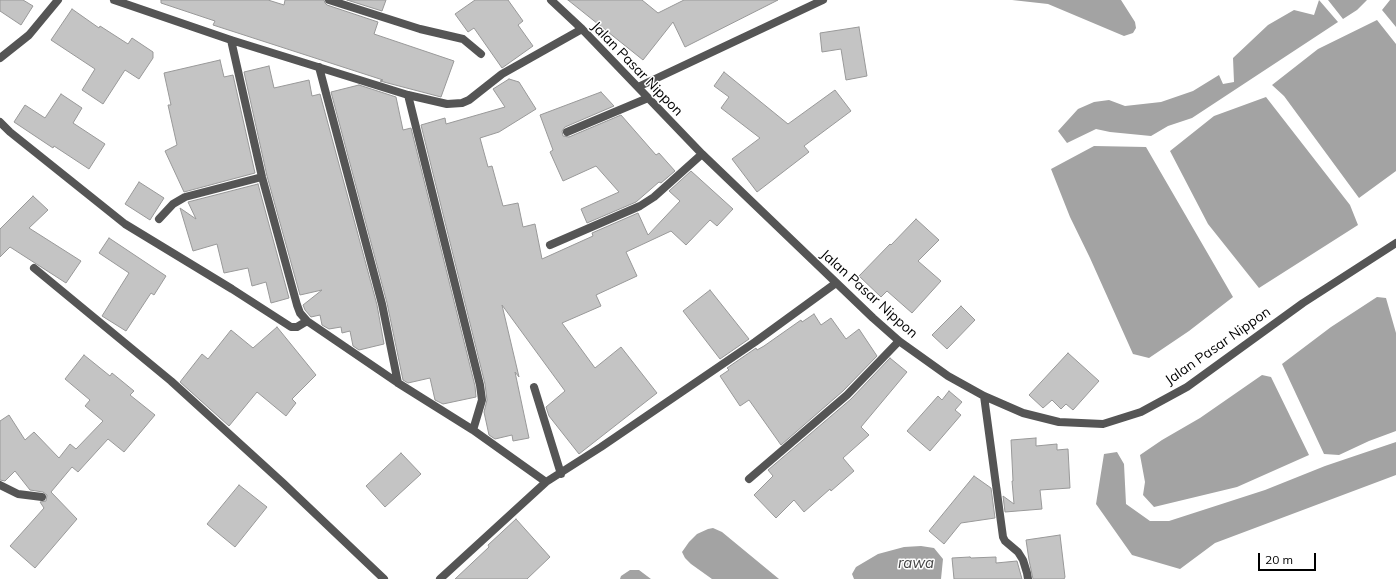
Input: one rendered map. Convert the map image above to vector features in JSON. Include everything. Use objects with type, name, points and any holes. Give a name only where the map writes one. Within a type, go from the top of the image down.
[{"type":"street","points":[[0,58],[29,35],[58,0]]},
{"type":"street","points":[[114,0],[231,40],[408,95],[447,104],[462,103],[469,100],[502,74],[582,29]]},
{"type":"street","points":[[329,0],[420,29],[463,39],[481,54]]},
{"type":"street","name":"Jalan Pasar Nippon","points":[[551,0],[582,29],[702,154],[836,283],[899,341],[948,376],[984,396],[1023,413],[1059,422],[1103,424],[1141,412],[1187,387],[1303,303],[1396,242]]},
{"type":"street","points":[[638,87],[823,0]]},
{"type":"street","points":[[231,40],[262,177],[300,313],[307,321],[398,383],[473,430],[546,482]]},
{"type":"street","points":[[319,67],[382,304],[398,383]]},
{"type":"street","points":[[408,95],[480,385],[482,400],[473,430]]},
{"type":"street","points":[[567,132],[648,98]]},
{"type":"street","points":[[0,122],[10,132],[125,224],[291,327],[297,327],[307,321]]},
{"type":"street","points":[[550,245],[640,206],[654,196],[702,154]]},
{"type":"street","points":[[159,219],[173,204],[185,197],[262,177]]},
{"type":"street","points":[[34,268],[171,381],[283,483],[384,579]]},
{"type":"street","points":[[440,579],[546,482],[561,474],[755,342],[836,283]]},
{"type":"street","points":[[749,479],[848,395],[899,341]]},
{"type":"street","points":[[534,387],[561,474]]},
{"type":"street","points":[[984,396],[1001,526],[1005,541],[1018,552],[1023,560],[1028,579]]},
{"type":"street","points":[[0,485],[18,494],[42,497]]},
{"type":"water","points":[[1012,0],[1121,0],[1135,22],[1136,28],[1133,33],[1124,36],[1048,4]]},
{"type":"water","points":[[1319,0],[1338,22],[1192,118],[1168,126],[1151,136],[1110,132],[1096,129],[1067,143],[1058,131],[1078,109],[1094,102],[1109,100],[1125,106],[1161,102],[1193,91],[1219,75],[1223,84],[1234,82],[1233,58],[1268,25],[1294,10],[1314,15]]},
{"type":"water","points":[[1328,0],[1367,0],[1357,10],[1343,19]]},
{"type":"water","points":[[1390,0],[1396,0],[1396,27],[1382,10]]},
{"type":"water","points":[[1377,20],[1396,44],[1396,171],[1359,198],[1284,96],[1272,85],[1318,49]]},
{"type":"water","points":[[1266,97],[1350,205],[1358,225],[1259,288],[1208,224],[1170,151],[1214,116]]},
{"type":"water","points":[[1094,146],[1146,147],[1233,297],[1189,331],[1149,358],[1133,354],[1070,217],[1051,169]]},
{"type":"water","points":[[1377,297],[1386,298],[1396,333],[1396,431],[1369,441],[1339,455],[1324,454],[1282,364],[1331,327]]},
{"type":"water","points":[[1262,375],[1271,377],[1309,455],[1237,487],[1154,507],[1143,495],[1145,482],[1140,455],[1162,440],[1200,418]]},
{"type":"water","points":[[1396,442],[1396,475],[1215,543],[1180,569],[1132,555],[1096,504],[1104,454],[1117,452],[1124,464],[1126,504],[1150,521],[1169,521],[1265,490],[1325,466]]},
{"type":"water","points":[[713,528],[722,532],[779,579],[712,579],[691,564],[682,552],[697,534]]},
{"type":"water","name":"rawa","points":[[921,546],[934,548],[943,559],[941,579],[854,579],[852,574],[856,567],[878,554],[904,547]]},
{"type":"water","points":[[630,570],[639,570],[651,579],[620,579],[621,576]]},
{"type":"building","points":[[0,0],[23,0],[33,6],[21,25],[0,11]]},
{"type":"building","points":[[161,0],[268,0],[284,5],[285,0],[324,0],[327,5],[378,22],[374,34],[454,61],[441,97],[380,81],[383,80],[213,25],[215,21],[161,3]]},
{"type":"building","points":[[347,0],[386,0],[382,11]]},
{"type":"building","points":[[475,0],[508,0],[523,21],[518,25],[533,46],[502,68],[474,28],[468,32],[455,14]]},
{"type":"building","points":[[568,0],[642,0],[658,13],[684,0],[778,0],[685,47],[673,22],[643,60]]},
{"type":"building","points":[[72,9],[99,28],[100,26],[128,44],[132,38],[153,52],[153,58],[139,79],[125,70],[103,104],[82,90],[95,69],[51,40]]},
{"type":"building","points":[[859,27],[867,76],[846,80],[841,49],[822,52],[820,33]]},
{"type":"building","points":[[220,60],[224,77],[233,75],[255,173],[184,192],[165,151],[177,145],[168,105],[171,105],[164,73]]},
{"type":"building","points":[[269,66],[274,88],[309,80],[312,96],[320,94],[377,305],[384,344],[359,350],[353,346],[350,331],[342,333],[341,327],[329,329],[322,325],[320,315],[311,317],[305,310],[303,305],[322,290],[300,295],[267,176],[244,72]]},
{"type":"building","points":[[724,72],[788,124],[835,90],[851,111],[804,146],[809,152],[757,192],[732,159],[760,138],[721,108],[729,97],[714,86]]},
{"type":"building","points":[[509,79],[519,82],[536,109],[499,132],[480,138],[488,167],[492,166],[503,206],[518,203],[523,227],[535,224],[542,259],[593,236],[592,233],[638,213],[648,235],[680,201],[669,191],[691,171],[733,209],[717,226],[710,220],[686,245],[671,231],[626,252],[637,276],[596,295],[601,306],[562,323],[595,368],[621,347],[657,393],[579,454],[549,416],[546,407],[565,391],[502,305],[519,377],[515,372],[529,438],[513,441],[512,435],[495,439],[489,435],[484,412],[487,400],[485,384],[421,125],[445,118],[446,124],[505,107],[493,89]]},
{"type":"building","points":[[359,85],[396,97],[403,130],[411,128],[475,386],[476,397],[443,404],[435,400],[430,378],[408,383],[403,380],[387,303],[331,92]]},
{"type":"building","points":[[601,92],[614,106],[565,127],[562,131],[563,136],[569,137],[621,115],[656,155],[659,153],[675,171],[661,183],[659,182],[636,202],[587,223],[581,209],[619,192],[596,166],[563,181],[550,152],[553,150],[540,115]]},
{"type":"building","points":[[61,94],[82,108],[73,123],[105,144],[89,169],[54,146],[53,148],[14,122],[25,105],[45,118]]},
{"type":"building","points":[[139,182],[164,198],[150,220],[125,204]]},
{"type":"building","points":[[258,184],[289,298],[271,303],[266,282],[252,286],[248,268],[224,273],[217,244],[193,251],[180,208],[196,219],[188,202]]},
{"type":"building","points":[[33,196],[48,210],[29,228],[81,261],[66,283],[10,247],[0,257],[0,229]]},
{"type":"building","points":[[916,219],[939,240],[918,261],[941,281],[912,313],[887,291],[881,297],[859,276]]},
{"type":"building","points":[[109,238],[166,276],[154,295],[151,293],[126,331],[102,316],[129,273],[99,253]]},
{"type":"building","points":[[710,290],[749,339],[720,359],[683,311]]},
{"type":"building","points":[[961,306],[975,320],[947,349],[932,335]]},
{"type":"building","points":[[814,314],[821,325],[831,318],[846,339],[859,329],[877,356],[843,391],[781,445],[749,400],[740,406],[720,376],[729,370],[727,368],[756,348],[757,350],[764,346],[801,320],[802,322]]},
{"type":"building","points":[[277,327],[316,375],[292,399],[296,403],[286,416],[257,392],[229,426],[180,382],[202,354],[208,359],[231,330],[253,348]]},
{"type":"building","points":[[1068,353],[1099,381],[1073,410],[1066,404],[1061,409],[1052,400],[1043,408],[1029,395]]},
{"type":"building","points":[[84,355],[110,376],[112,373],[134,391],[130,395],[155,415],[124,452],[108,439],[78,472],[72,467],[51,492],[77,519],[35,568],[10,546],[44,508],[40,502],[46,501],[47,495],[43,492],[30,490],[15,471],[5,481],[0,480],[0,421],[9,415],[25,440],[34,432],[59,458],[70,444],[76,449],[103,421],[85,406],[90,400],[65,379]]},
{"type":"building","points":[[890,358],[907,372],[861,427],[869,435],[843,458],[854,471],[831,491],[830,489],[804,512],[794,500],[776,518],[754,495],[773,476],[768,470],[851,399]]},
{"type":"building","points":[[949,391],[962,402],[955,410],[961,415],[930,451],[907,431],[938,396],[942,400]]},
{"type":"building","points":[[1036,438],[1036,446],[1057,444],[1057,450],[1068,449],[1070,488],[1040,490],[1042,509],[1005,512],[1003,496],[1014,504],[1011,440]]},
{"type":"building","points":[[401,453],[421,474],[385,507],[366,486]]},
{"type":"building","points":[[974,476],[991,488],[995,518],[961,523],[944,544],[929,531]]},
{"type":"building","points":[[239,485],[267,507],[235,547],[207,524]]},
{"type":"building","points":[[516,519],[550,557],[527,579],[455,579],[489,547],[488,545]]},
{"type":"building","points":[[1060,535],[1064,579],[1033,579],[1026,540]]},
{"type":"building","points":[[996,557],[996,563],[1017,561],[1022,579],[954,579],[952,558]]}]
